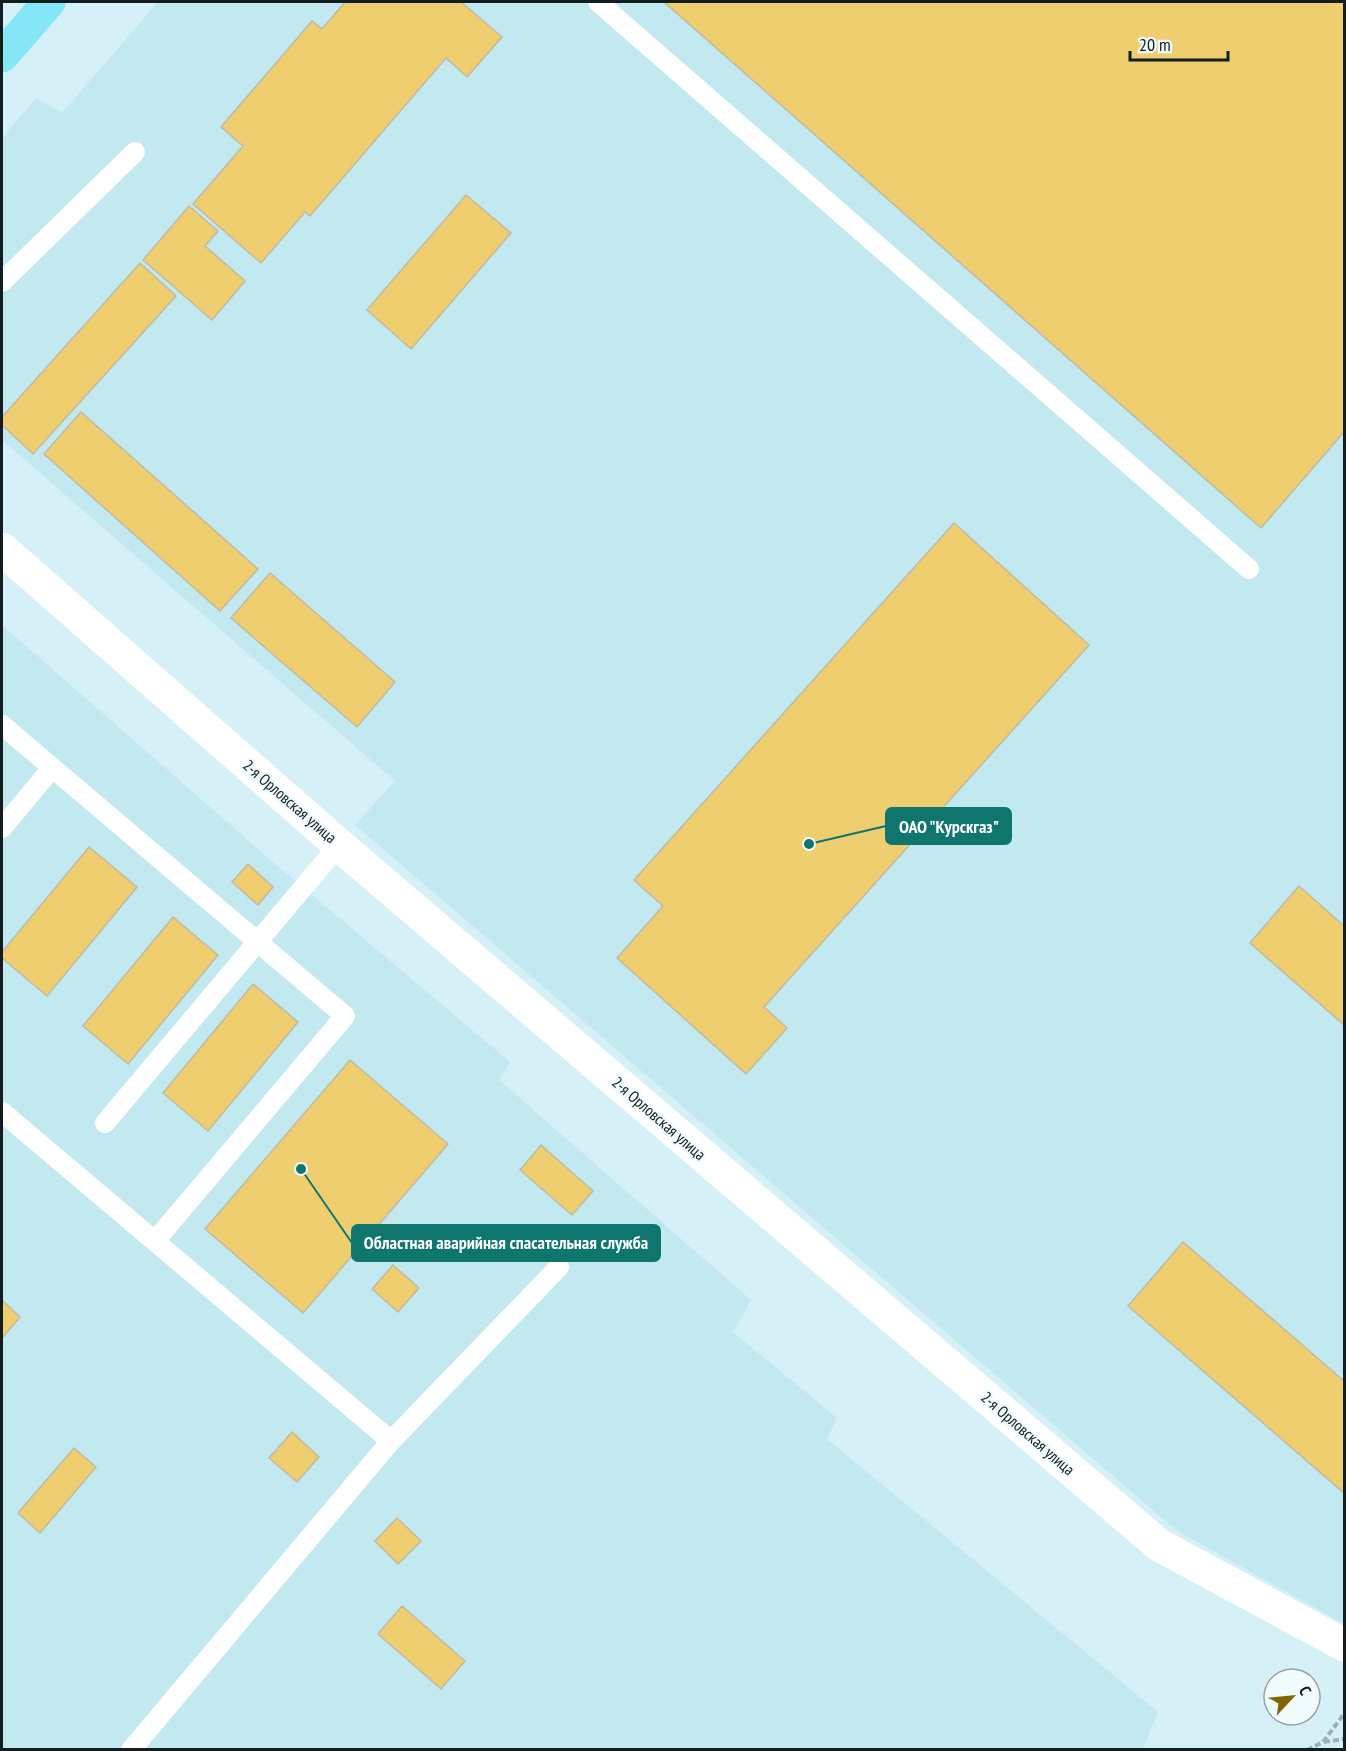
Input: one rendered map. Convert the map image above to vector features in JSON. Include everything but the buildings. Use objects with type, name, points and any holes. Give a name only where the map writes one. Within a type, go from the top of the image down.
[{"type":"main road","points":[[2,56],[49,2]]},
{"type":"street","name":"2-я Орловская улица","points":[[2,549],[339,844],[1159,1545],[1344,1645]]},
{"type":"lane","points":[[598,2],[1249,569]]},
{"type":"lane","points":[[2,282],[135,152]]},
{"type":"lane","points":[[2,725],[345,1016],[155,1241]]},
{"type":"lane","points":[[2,828],[52,768]]},
{"type":"lane","points":[[105,1122],[339,844]]},
{"type":"lane","points":[[2,1112],[391,1441]]},
{"type":"lane","points":[[131,1749],[391,1441],[560,1267]]},
{"type":"path","points":[[1323,1742],[1344,1714]]},
{"type":"path","points":[[1307,1749],[1323,1742],[1344,1739]]},
{"type":"shaded area","points":[[158,2],[1344,2],[1344,1624],[1176,1530],[355,825],[395,781],[2,440],[2,138],[36,98],[62,113]]},
{"type":"shaded area","points":[[2,625],[267,857],[510,1062],[499,1080],[751,1300],[733,1332],[837,1418],[827,1439],[1158,1712],[1143,1749],[2,1749]]},
{"type":"place","name":"ОАО \"Курскгаз\"","points":[[809,844]]},
{"type":"place","name":"Областная аварийная спасательная служба","points":[[301,1169]]}]
